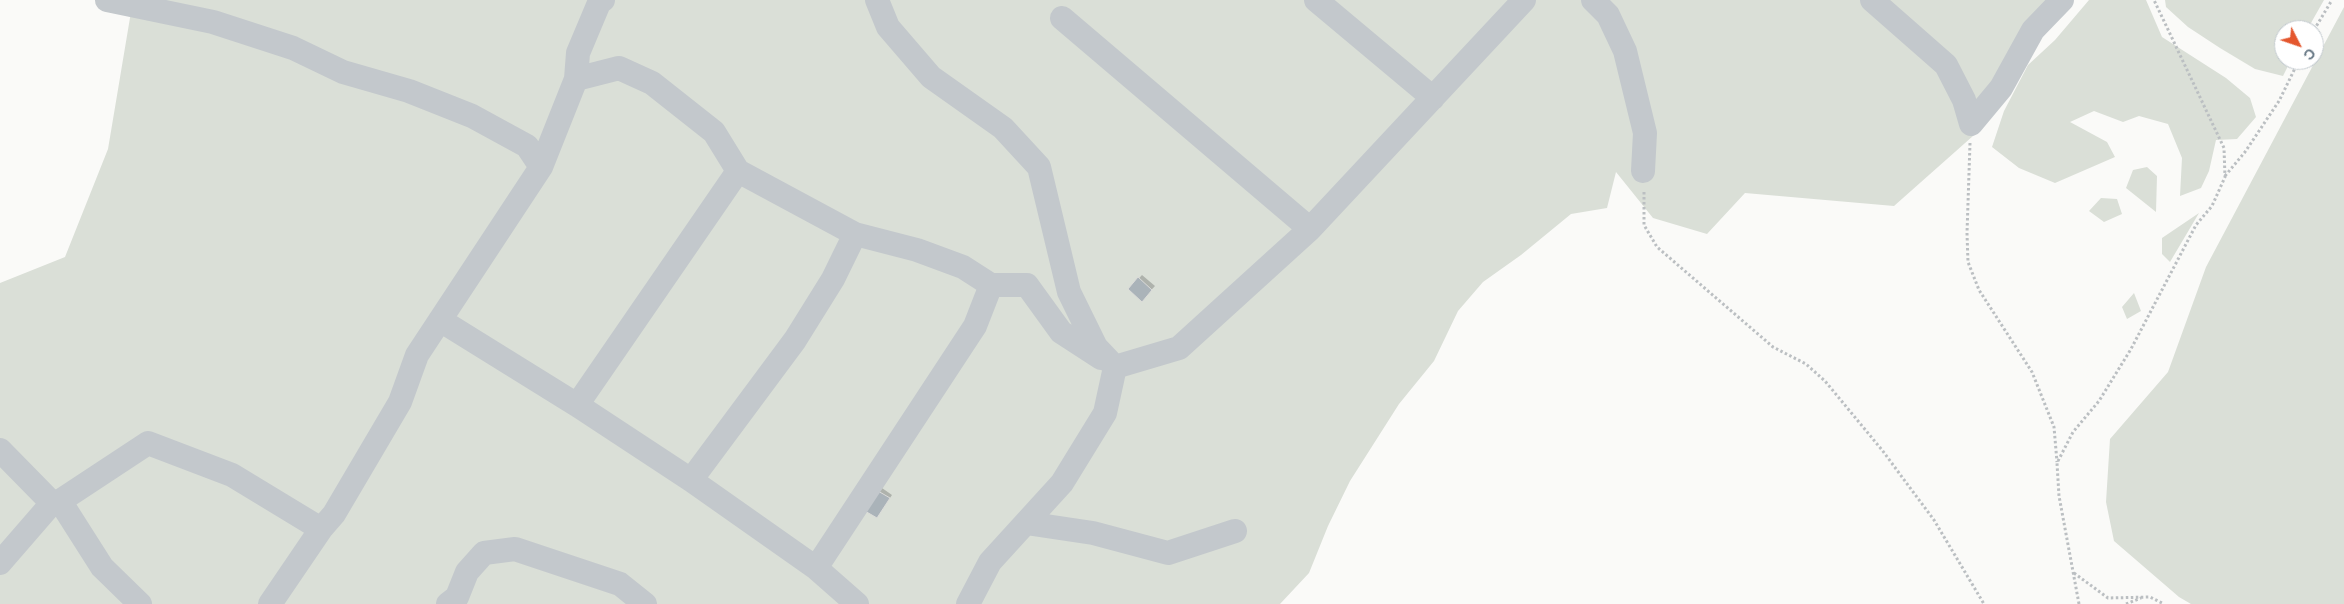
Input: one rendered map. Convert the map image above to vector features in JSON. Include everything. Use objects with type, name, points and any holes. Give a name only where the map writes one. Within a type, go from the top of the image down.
[{"type":"lane","points":[[107,0],[213,22],[293,48],[343,72],[409,91],[472,116],[527,146],[541,167]]},
{"type":"lane","points":[[270,604],[321,529],[334,514],[400,402],[417,355],[541,167],[576,79],[578,53],[599,4],[603,0]]},
{"type":"lane","points":[[877,0],[888,27],[931,77],[1003,128],[1039,167],[1069,292],[1096,347],[1115,367]]},
{"type":"lane","points":[[1316,0],[1433,98]]},
{"type":"lane","points":[[576,79],[619,68],[652,83],[714,132],[738,170],[855,234],[917,250],[963,268],[991,285],[1027,285],[1061,332],[1115,367],[1179,348],[1310,229],[1524,0]]},
{"type":"lane","points":[[1593,0],[1608,15],[1625,51],[1645,133],[1643,171]]},
{"type":"lane","points":[[1872,0],[1946,65],[1964,100],[1971,124]]},
{"type":"lane","points":[[1971,124],[2001,88],[2033,30],[2062,0]]},
{"type":"lane","points":[[1062,18],[1310,229]]},
{"type":"lane","points":[[578,405],[738,170]]},
{"type":"lane","points":[[691,480],[796,340],[833,279],[855,234]]},
{"type":"lane","points":[[816,568],[975,326],[991,285]]},
{"type":"lane","points":[[440,320],[578,405],[691,480],[816,568],[857,604]]},
{"type":"lane","points":[[968,604],[990,562],[1062,483],[1105,413],[1115,367]]},
{"type":"lane","points":[[0,563],[56,502],[148,443],[232,475],[321,529]]},
{"type":"lane","points":[[0,450],[56,502],[102,567],[140,604]]},
{"type":"lane","points":[[1026,523],[1093,533],[1168,553],[1235,531]]},
{"type":"lane","points":[[460,602],[467,572],[484,553],[515,549],[620,584],[645,604]]},
{"type":"path","points":[[2154,0],[2224,148],[2225,177]]},
{"type":"path","points":[[2320,20],[2332,0]]},
{"type":"path","points":[[2057,463],[2074,432],[2099,400],[2132,349],[2196,226],[2212,206],[2225,177],[2245,152],[2279,101],[2294,70]]},
{"type":"path","points":[[1971,124],[1967,233],[1968,262],[1979,290],[2032,372],[2054,427],[2059,496],[2079,604]]},
{"type":"path","points":[[1643,171],[1644,225],[1657,247],[1773,347],[1806,364],[1826,381],[1882,450],[1934,520],[1984,604]]},
{"type":"path","points":[[2074,573],[2108,598],[2150,597],[2164,604]]},
{"type":"path","points":[[2126,604],[2144,597]]},
{"type":"shaded area","points":[[133,0],[2070,0],[2038,35],[1982,128],[1894,206],[1745,193],[1707,234],[1653,218],[1616,172],[1607,208],[1571,214],[1521,255],[1483,282],[1458,311],[1434,361],[1399,404],[1350,481],[1328,526],[1309,573],[1280,604],[0,604],[0,283],[65,257],[108,149]]},
{"type":"shaded area","points":[[2089,0],[2146,0],[2162,37],[2226,78],[2250,98],[2256,117],[2237,139],[2216,140],[2209,171],[2201,188],[2180,196],[2182,158],[2168,124],[2139,116],[2123,122],[2094,111],[2070,122],[2107,142],[2115,157],[2055,183],[2019,168],[1992,147],[2004,111],[2028,65],[2055,40]]},
{"type":"shaded area","points":[[2165,0],[2324,0],[2313,20],[2274,20],[2274,70],[2286,70],[2283,76],[2255,69],[2188,27],[2166,7]]},
{"type":"shaded area","points":[[2344,7],[2344,604],[2191,604],[2179,597],[2114,541],[2106,502],[2110,439],[2168,372],[2206,267],[2311,70],[2324,70],[2324,45]]},
{"type":"shaded area","points":[[2147,167],[2157,176],[2156,212],[2126,188],[2133,170]]},
{"type":"shaded area","points":[[2101,198],[2117,199],[2122,214],[2104,222],[2089,211]]},
{"type":"shaded area","points":[[2199,213],[2170,262],[2162,254],[2162,238]]},
{"type":"shaded area","points":[[2134,293],[2141,311],[2127,319],[2122,307]]},
{"type":"building","points":[[1138,277],[1152,290],[1142,302],[1128,289]]},
{"type":"building","points":[[878,491],[890,498],[877,518],[865,511]]}]
